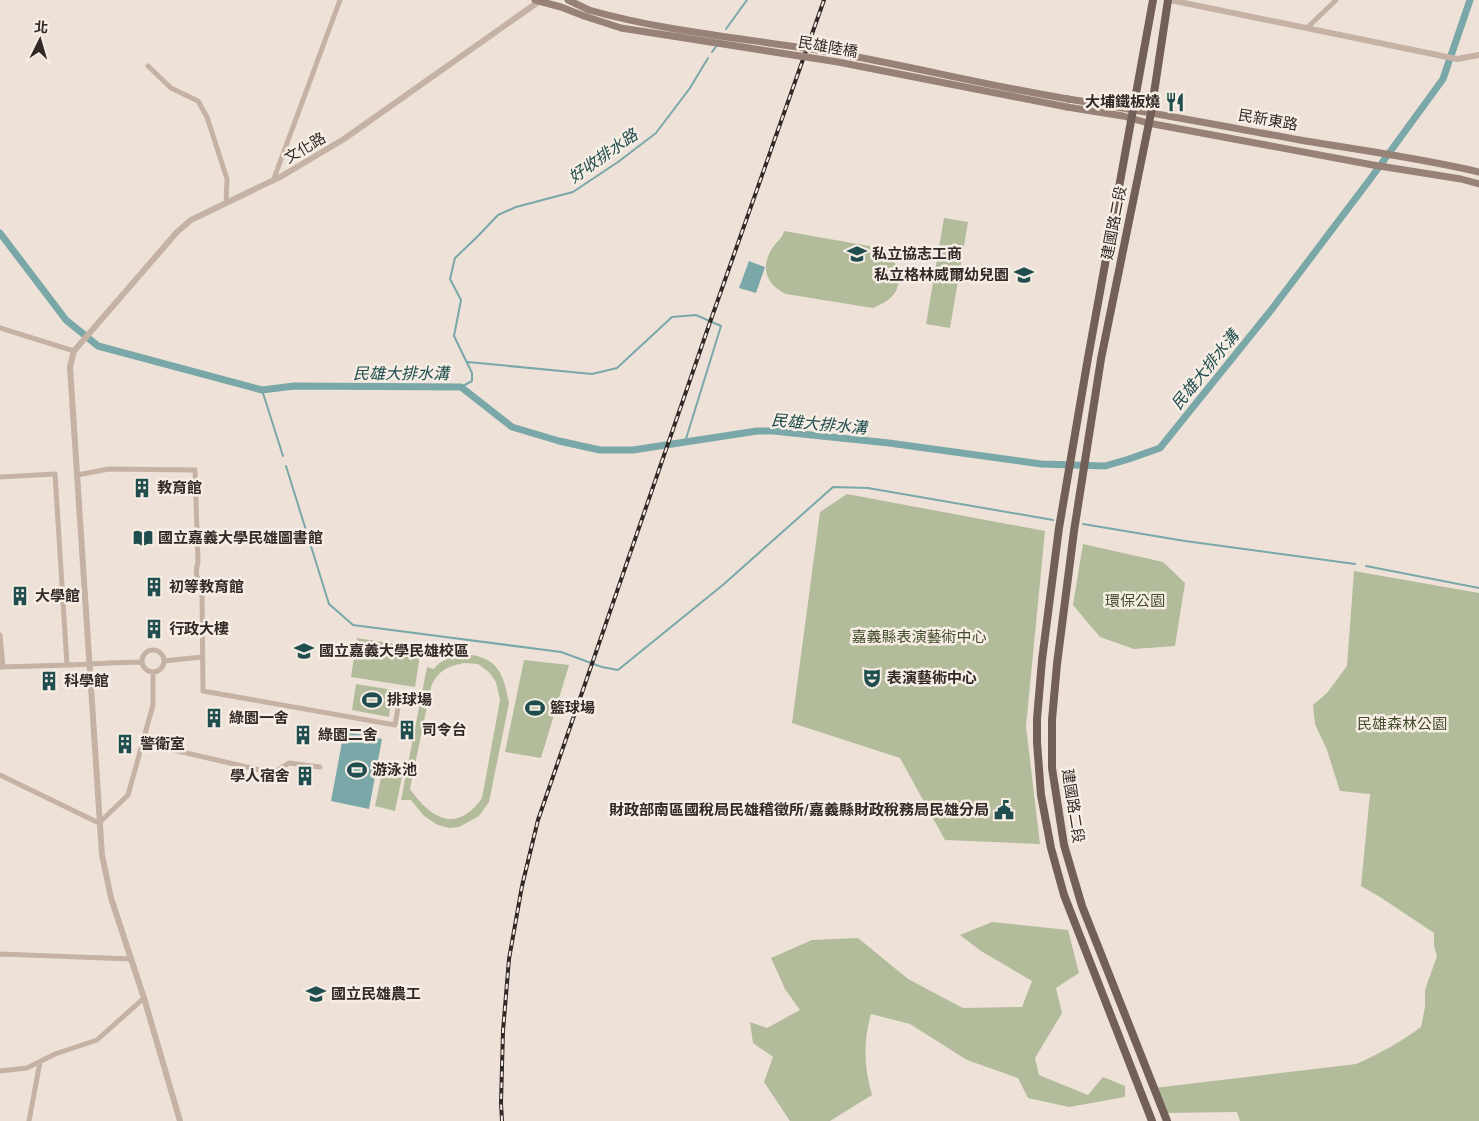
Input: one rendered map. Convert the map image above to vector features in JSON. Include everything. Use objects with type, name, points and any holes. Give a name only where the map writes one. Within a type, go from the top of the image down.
[{"type":"main road","name":"民雄陸橋","points":[[538,0],[621,28],[838,62],[1131,118]]},
{"type":"main road","name":"民雄陸橋","points":[[568,0],[589,10],[658,27],[839,54],[1033,93],[1134,109]]},
{"type":"main road","name":"建國路二段","points":[[1152,1121],[1064,895],[1051,848],[1041,795],[1037,724],[1042,660],[1059,528],[1153,0]]},
{"type":"main road","name":"建國路二段","points":[[1167,1121],[1082,906],[1064,845],[1052,768],[1052,720],[1058,654],[1086,451],[1101,359],[1151,113],[1169,0]]},
{"type":"main road","name":"民新東路","points":[[1134,109],[1448,164],[1479,172]]},
{"type":"main road","name":"民新東路","points":[[1131,118],[1148,123],[1373,165],[1461,179],[1479,184]]},
{"type":"main road","points":[[1070,910],[1082,906]]},
{"type":"street","points":[[273,180],[340,0]]},
{"type":"street","name":"文化路","points":[[74,351],[177,232],[191,220],[273,180],[344,139],[538,0]]},
{"type":"street","points":[[1169,0],[1457,59],[1479,55]]},
{"type":"street","points":[[1307,28],[1336,0]]},
{"type":"street","points":[[148,66],[171,88],[198,101],[203,109],[226,179],[226,203]]},
{"type":"street","points":[[0,328],[74,351],[70,367],[102,855],[111,898],[144,998],[180,1121]]},
{"type":"street","points":[[77,475],[110,469],[194,470],[198,562],[195,571],[202,590],[203,692],[395,725],[400,696]]},
{"type":"street","points":[[0,477],[54,474],[69,665]]},
{"type":"street","points":[[0,635],[1,667],[142,662]]},
{"type":"street","points":[[155,650],[161,654],[164,660],[160,670],[153,672],[146,670],[142,662],[142,656],[155,650]]},
{"type":"street","points":[[164,660],[202,657]]},
{"type":"street","points":[[99,823],[128,795],[153,704],[153,672]]},
{"type":"street","points":[[143,743],[273,773],[289,763],[320,767]]},
{"type":"street","points":[[0,775],[99,823]]},
{"type":"street","points":[[0,954],[131,959]]},
{"type":"street","points":[[0,1071],[27,1068],[55,1054],[97,1040],[144,998]]},
{"type":"street","points":[[29,1121],[40,1062]]},
{"type":"green space","points":[[944,218],[968,222],[950,328],[926,324]]},
{"type":"green space","points":[[784,231],[909,253],[908,261],[893,259],[897,268],[899,283],[897,289],[888,300],[873,308],[786,294],[769,280],[766,268],[769,254]]},
{"type":"green space","name":"嘉義縣表演藝術中心","points":[[847,494],[1045,531],[1026,726],[1040,844],[945,840],[900,758],[792,723],[820,512]]},
{"type":"green space","name":"環保公園","points":[[1083,544],[1163,562],[1185,583],[1175,646],[1134,649],[1100,637],[1073,605]]},
{"type":"green space","name":"民雄森林公園","points":[[1354,571],[1479,593],[1479,1121],[1240,1121],[1237,1112],[1164,1113],[1154,1088],[1356,1064],[1390,1047],[1421,1027],[1425,1007],[1425,990],[1437,956],[1434,946],[1434,933],[1361,886],[1370,794],[1340,791],[1327,750],[1315,724],[1313,705],[1327,693],[1347,666]]},
{"type":"green space","points":[[357,638],[421,648],[415,687],[351,677]]},
{"type":"green space","points":[[472,655],[489,661],[499,671],[505,685],[509,703],[489,802],[479,816],[459,827],[449,828],[438,825],[424,816],[411,800],[401,800],[427,667],[434,669],[446,660]],"holes":[[[465,663],[478,664],[489,672],[496,682],[500,700],[482,798],[473,809],[463,816],[454,819],[444,818],[435,815],[410,789],[431,687],[437,676],[449,667]]]},
{"type":"green space","name":"籃球場","points":[[524,660],[569,665],[541,758],[505,752]]},
{"type":"green space","name":"排球場","points":[[356,684],[393,690],[389,717],[352,710]]},
{"type":"green space","points":[[383,768],[403,772],[395,811],[375,806]]},
{"type":"green space","points":[[992,922],[1068,930],[1079,973],[1056,988],[1062,1013],[1035,1058],[1039,1075],[1088,1095],[1103,1077],[1125,1086],[1125,1097],[1069,1107],[1028,1098],[1018,1078],[967,1060],[910,1024],[871,1014],[868,1024],[866,1054],[867,1074],[872,1095],[830,1121],[790,1121],[764,1082],[773,1057],[753,1043],[750,1022],[767,1028],[800,1010],[785,989],[771,958],[812,940],[858,938],[908,979],[963,1008],[1022,1007],[1032,981],[981,951],[960,935]]},
{"type":"water","points":[[749,261],[765,267],[756,293],[739,288]]},
{"type":"water","name":"游泳池","points":[[344,731],[382,739],[369,809],[331,801]]},
{"type":"waterway","name":"好收排水路","points":[[726,29],[747,0]]},
{"type":"waterway","name":"民雄大排水溝","points":[[0,233],[66,320],[98,346],[262,390],[294,386],[461,387],[512,427],[559,441],[600,450],[633,450],[757,431],[773,431],[889,443],[1041,464],[1105,466],[1160,448],[1272,309],[1443,79],[1470,0]]},
{"type":"waterway","name":"好收排水路","points":[[712,52],[717,45]]},
{"type":"waterway","name":"好收排水路","points":[[461,387],[472,381],[472,373],[454,336],[461,300],[450,279],[455,258],[498,215],[516,207],[573,192],[618,162],[656,133],[690,88],[708,58]]},
{"type":"waterway","points":[[468,362],[592,374],[617,368],[672,317],[696,315],[721,326],[685,442]]},
{"type":"waterway","points":[[262,390],[283,456]]},
{"type":"waterway","points":[[286,466],[329,604],[353,625],[561,652],[602,667],[618,670],[724,584],[833,487],[868,488],[1053,520]]},
{"type":"waterway","points":[[1083,524],[1185,541],[1355,564]]},
{"type":"waterway","points":[[1366,566],[1479,588]]},
{"type":"railway","points":[[502,1121],[503,1031],[509,959],[522,886],[538,820],[708,328],[824,0]]},
{"type":"place","name":"大埔鐵板燒","points":[[1175,102]]},
{"type":"place","name":"私立協志工商","points":[[857,254]]},
{"type":"place","name":"私立格林威爾幼兒園","points":[[1024,275]]},
{"type":"place","name":"教育館","points":[[142,488]]},
{"type":"place","name":"國立嘉義大學民雄圖書館","points":[[143,538]]},
{"type":"place","name":"初等教育館","points":[[154,587]]},
{"type":"place","name":"大學館","points":[[20,596]]},
{"type":"place","name":"行政大樓","points":[[154,629]]},
{"type":"place","name":"國立嘉義大學民雄校區","points":[[304,651]]},
{"type":"place","name":"表演藝術中心","points":[[872,678]]},
{"type":"place","name":"科學館","points":[[49,681]]},
{"type":"place","name":"排球場","points":[[372,700]]},
{"type":"place","name":"籃球場","points":[[535,708]]},
{"type":"place","name":"綠園一舍","points":[[214,718]]},
{"type":"place","name":"司令台","points":[[407,730]]},
{"type":"place","name":"綠園二舍","points":[[303,735]]},
{"type":"place","name":"警衛室","points":[[125,744]]},
{"type":"place","name":"游泳池","points":[[357,770]]},
{"type":"place","name":"學人宿舍","points":[[305,776]]},
{"type":"place","name":"財政部南區國稅局民雄稽徵所/嘉義縣財政稅務局民雄分局","points":[[1004,810]]},
{"type":"place","name":"國立民雄農工","points":[[316,994]]}]
